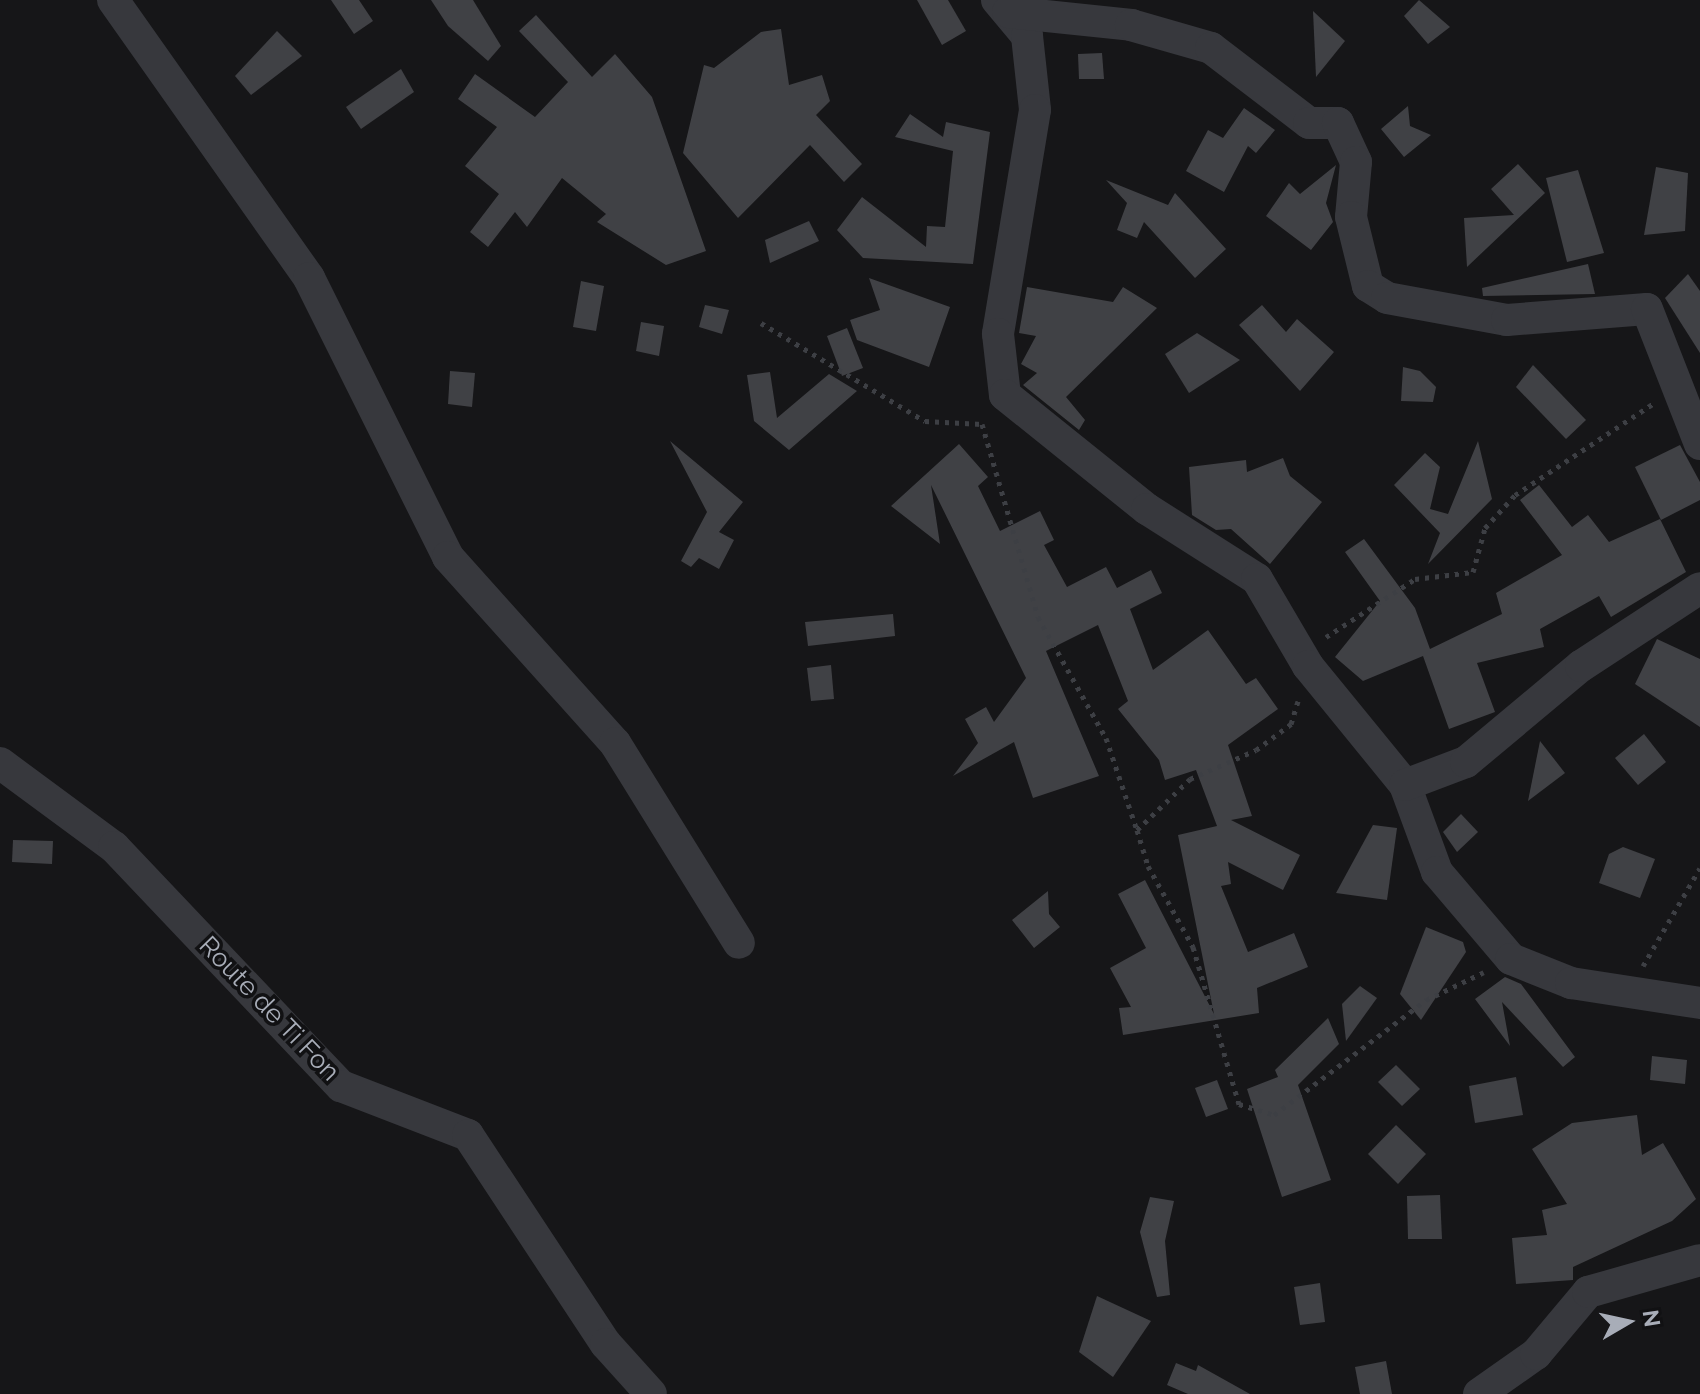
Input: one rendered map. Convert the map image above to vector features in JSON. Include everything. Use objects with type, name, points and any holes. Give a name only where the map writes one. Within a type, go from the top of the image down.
[{"type":"street","points":[[113,0],[309,278],[448,557],[615,743],[739,943]]},
{"type":"street","points":[[1002,6],[1131,25],[1211,48],[1309,123],[1338,123],[1356,162],[1351,217],[1368,286],[1387,298],[1507,320],[1647,309],[1700,444]]},
{"type":"street","points":[[1002,6],[1027,36],[1035,110],[998,334],[1005,395],[1147,509],[1257,579],[1308,666],[1405,785],[1437,872],[1511,959],[1571,983],[1700,1003]]},
{"type":"street","points":[[1405,785],[1466,762],[1581,666],[1700,588]]},
{"type":"street","name":"Route de Ti Fon","points":[[0,763],[114,847],[341,1086],[468,1135],[606,1344],[651,1394]]},
{"type":"street","points":[[1479,1394],[1536,1354],[1588,1292],[1700,1260]]},
{"type":"path","points":[[1137,830],[1148,866],[1193,947],[1239,1104],[1274,1115],[1426,1000],[1511,959]]},
{"type":"path","points":[[1642,993],[1644,957],[1700,868]]},
{"type":"building","points":[[331,0],[359,0],[373,21],[354,34]]},
{"type":"building","points":[[431,0],[473,0],[501,46],[488,61],[448,26]]},
{"type":"building","points":[[917,0],[948,0],[966,31],[942,45]]},
{"type":"building","points":[[1419,0],[1450,27],[1428,44],[1404,16]]},
{"type":"building","points":[[1313,11],[1345,41],[1316,77]]},
{"type":"building","points":[[536,15],[592,77],[615,54],[652,97],[706,251],[666,265],[597,222],[606,214],[562,178],[527,227],[515,212],[488,247],[470,232],[499,194],[465,166],[497,127],[458,99],[475,74],[535,117],[568,82],[519,31]]},
{"type":"building","points":[[781,29],[789,85],[822,75],[830,101],[816,115],[862,164],[844,182],[810,145],[738,218],[683,153],[704,65],[714,68],[761,32]]},
{"type":"building","points":[[277,31],[302,56],[251,95],[235,76]]},
{"type":"building","points":[[1102,53],[1104,79],[1079,79],[1078,54]]},
{"type":"building","points":[[401,69],[414,92],[361,129],[346,107]]},
{"type":"building","points":[[1408,106],[1410,126],[1431,135],[1404,157],[1381,129]]},
{"type":"building","points":[[1244,108],[1275,130],[1256,153],[1248,146],[1224,192],[1186,171],[1208,130],[1223,138]]},
{"type":"building","points":[[910,114],[943,137],[946,122],[990,132],[973,264],[863,258],[837,230],[862,197],[926,247],[927,226],[945,227],[953,151],[895,137]]},
{"type":"building","points":[[1518,164],[1545,193],[1467,267],[1464,218],[1514,215],[1491,189]]},
{"type":"building","points":[[1336,165],[1326,203],[1333,222],[1311,250],[1266,216],[1289,183],[1300,194]]},
{"type":"building","points":[[1656,167],[1688,173],[1685,231],[1644,235]]},
{"type":"building","points":[[1578,170],[1604,253],[1567,262],[1546,178]]},
{"type":"building","points":[[1106,180],[1168,205],[1175,193],[1226,249],[1195,278],[1144,222],[1137,238],[1117,230],[1127,203]]},
{"type":"building","points":[[809,221],[819,241],[770,263],[765,240]]},
{"type":"building","points":[[1588,264],[1595,294],[1483,296],[1482,288]]},
{"type":"building","points":[[1688,274],[1700,291],[1700,353],[1665,298]]},
{"type":"building","points":[[869,278],[950,307],[929,367],[857,340],[850,320],[880,310]]},
{"type":"building","points":[[581,281],[604,286],[596,331],[573,327]]},
{"type":"building","points":[[1027,287],[1113,302],[1123,287],[1157,308],[1066,397],[1085,420],[1079,430],[1023,385],[1037,373],[1021,364],[1036,336],[1019,333]]},
{"type":"building","points":[[705,305],[729,310],[722,334],[699,327]]},
{"type":"building","points":[[1262,305],[1286,332],[1297,319],[1334,352],[1300,391],[1239,325]]},
{"type":"building","points":[[641,322],[664,326],[659,356],[636,351]]},
{"type":"building","points":[[847,328],[863,368],[842,376],[827,336]]},
{"type":"building","points":[[1197,333],[1240,360],[1189,393],[1165,354]]},
{"type":"building","points":[[1533,365],[1586,420],[1566,439],[1516,387]]},
{"type":"building","points":[[1403,367],[1420,371],[1436,387],[1433,402],[1401,401]]},
{"type":"building","points":[[450,371],[475,373],[472,407],[448,404]]},
{"type":"building","points":[[770,372],[777,418],[829,374],[857,391],[789,450],[754,421],[747,375]]},
{"type":"building","points":[[670,441],[743,502],[719,532],[734,540],[719,569],[699,558],[691,567],[681,561],[707,512]]},
{"type":"building","points":[[1478,441],[1492,499],[1428,564],[1440,533],[1394,485],[1425,453],[1440,467],[1430,509],[1448,514]]},
{"type":"building","points":[[959,444],[988,477],[978,486],[1000,531],[1040,511],[1054,540],[1044,545],[1067,587],[1106,567],[1117,588],[1151,570],[1162,593],[1130,609],[1153,670],[1208,630],[1246,684],[1256,678],[1278,709],[1228,745],[1252,816],[1231,820],[1300,855],[1283,890],[1228,862],[1231,884],[1221,886],[1248,952],[1294,933],[1308,967],[1257,988],[1259,1013],[1123,1035],[1119,1008],[1131,1007],[1110,968],[1146,948],[1118,894],[1145,880],[1214,1014],[1178,835],[1217,826],[1196,770],[1165,780],[1159,760],[1118,709],[1128,701],[1098,625],[1046,651],[1099,776],[1033,798],[1014,742],[953,776],[978,743],[965,719],[986,707],[994,722],[1026,678],[931,485],[940,544],[891,506]]},
{"type":"building","points":[[1680,445],[1700,482],[1700,500],[1661,520],[1635,467]]},
{"type":"building","points":[[1283,458],[1290,476],[1322,502],[1270,564],[1231,529],[1216,530],[1192,515],[1189,467],[1246,460],[1247,472]]},
{"type":"building","points":[[1539,485],[1572,527],[1588,515],[1609,542],[1660,519],[1686,572],[1611,617],[1599,596],[1540,629],[1544,647],[1477,663],[1495,712],[1449,729],[1423,656],[1363,681],[1335,657],[1380,601],[1345,552],[1364,539],[1415,608],[1430,649],[1502,614],[1496,593],[1562,555],[1520,500]]},
{"type":"building","points":[[893,614],[895,636],[808,646],[805,622]]},
{"type":"building","points":[[1657,639],[1700,659],[1700,727],[1635,684]]},
{"type":"building","points":[[831,665],[834,699],[811,701],[807,668]]},
{"type":"building","points":[[1644,734],[1666,762],[1638,785],[1615,758]]},
{"type":"building","points":[[1540,741],[1565,773],[1528,801]]},
{"type":"building","points":[[1461,814],[1478,832],[1457,852],[1443,832]]},
{"type":"building","points":[[1373,825],[1397,828],[1387,900],[1336,893]]},
{"type":"building","points":[[13,840],[53,841],[52,864],[12,862]]},
{"type":"building","points":[[1623,847],[1655,859],[1640,898],[1599,883],[1609,854]]},
{"type":"building","points":[[1048,891],[1049,914],[1060,927],[1034,948],[1012,920]]},
{"type":"building","points":[[1426,927],[1463,942],[1466,952],[1421,1020],[1400,994]]},
{"type":"building","points":[[1505,977],[1521,984],[1575,1057],[1563,1067],[1502,1002],[1510,1046],[1475,999]]},
{"type":"building","points":[[1360,986],[1377,998],[1346,1041],[1342,1004]]},
{"type":"building","points":[[1328,1018],[1339,1044],[1298,1085],[1331,1180],[1282,1197],[1247,1089],[1278,1077],[1275,1070]]},
{"type":"building","points":[[1652,1056],[1687,1060],[1685,1084],[1650,1080]]},
{"type":"building","points":[[1396,1065],[1420,1089],[1402,1106],[1378,1082]]},
{"type":"building","points":[[1516,1077],[1523,1115],[1475,1123],[1469,1086]]},
{"type":"building","points":[[1217,1080],[1228,1109],[1206,1117],[1195,1088]]},
{"type":"building","points":[[1637,1115],[1642,1155],[1663,1143],[1696,1199],[1672,1221],[1573,1267],[1573,1280],[1516,1284],[1512,1238],[1547,1235],[1542,1210],[1567,1204],[1532,1149],[1572,1123]]},
{"type":"building","points":[[1396,1125],[1426,1154],[1398,1184],[1368,1154]]},
{"type":"building","points":[[1440,1195],[1442,1239],[1408,1239],[1407,1196]]},
{"type":"building","points":[[1150,1197],[1174,1201],[1165,1241],[1170,1295],[1157,1297],[1140,1232]]},
{"type":"building","points":[[1320,1283],[1325,1322],[1300,1325],[1294,1287]]},
{"type":"building","points":[[1097,1296],[1151,1321],[1113,1377],[1079,1352]]},
{"type":"building","points":[[1386,1361],[1392,1394],[1360,1394],[1355,1367]]},
{"type":"building","points":[[1176,1363],[1196,1371],[1198,1365],[1250,1394],[1188,1394],[1167,1385]]}]
